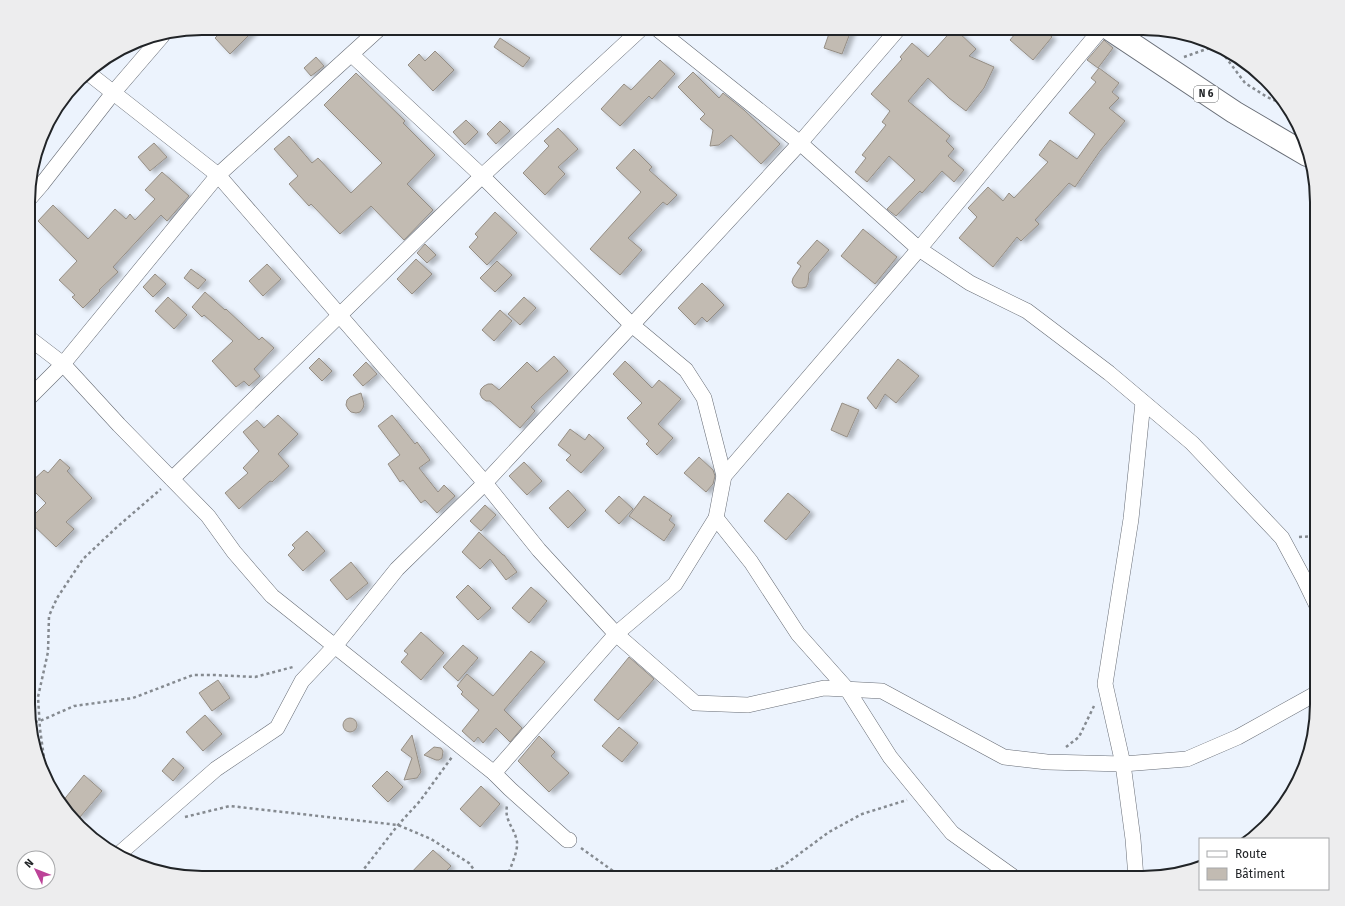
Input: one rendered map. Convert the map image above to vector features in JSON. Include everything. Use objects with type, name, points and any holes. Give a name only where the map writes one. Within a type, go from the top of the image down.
[{"type":"main road","name":"N 6","points":[[1118,35],[1234,112],[1302,152]]},
{"type":"street","points":[[35,393],[63,364],[218,176],[373,35]]},
{"type":"street","points":[[172,479],[482,176],[634,35]]},
{"type":"street","points":[[665,35],[800,143],[919,249],[970,283],[1027,311],[1109,373],[1192,443],[1282,538],[1310,591]]},
{"type":"street","points":[[122,851],[216,769],[277,728],[302,681],[335,646],[397,569],[485,483],[632,326],[800,143],[892,35]]},
{"type":"street","points":[[724,476],[919,249],[1096,35]]},
{"type":"street","points":[[35,192],[113,93],[157,41]]},
{"type":"street","points":[[352,55],[482,176],[632,326],[686,370],[704,398],[724,476],[716,518],[675,584],[616,634],[494,773]]},
{"type":"street","points":[[92,76],[218,176],[485,483],[539,550],[616,634],[695,703],[748,705],[824,688],[882,691],[1004,757],[1046,762],[1123,764],[1187,759],[1238,737],[1310,697]]},
{"type":"street","points":[[35,342],[63,364],[119,426],[208,516],[234,552],[272,596],[494,773],[567,840],[569,840]]},
{"type":"street","points":[[1135,871],[1133,839],[1123,764],[1105,684],[1131,520],[1143,402]]},
{"type":"street","points":[[716,518],[752,562],[798,634],[847,689],[890,757],[952,833],[1004,871]]},
{"type":"path","points":[[1163,65],[1208,48]]},
{"type":"path","points":[[1225,57],[1245,83],[1276,101]]},
{"type":"path","points":[[44,758],[38,697],[48,652],[49,616],[56,598],[83,559],[172,479]]},
{"type":"path","points":[[36,722],[74,706],[133,698],[193,675],[255,677],[323,659]]},
{"type":"path","points":[[1046,762],[1079,737],[1105,684]]},
{"type":"path","points":[[363,871],[398,825],[420,801],[459,746]]},
{"type":"path","points":[[509,871],[517,842],[506,814],[510,789]]},
{"type":"path","points":[[770,871],[783,866],[828,832],[862,814],[922,795]]},
{"type":"path","points":[[180,818],[230,806],[398,825],[431,839],[469,863],[475,871]]},
{"type":"path","points":[[569,840],[613,871]]},
{"type":"building","points":[[218,35],[249,35],[230,54],[215,38]]},
{"type":"building","points":[[829,35],[849,35],[842,54],[824,48]]},
{"type":"building","points":[[948,35],[961,35],[976,49],[969,56],[994,67],[984,88],[966,111],[949,98],[928,78],[908,101],[950,136],[946,141],[954,149],[948,156],[964,170],[954,182],[942,171],[922,193],[920,191],[896,216],[887,209],[915,180],[889,156],[867,182],[855,172],[866,158],[862,155],[886,125],[882,122],[890,111],[871,94],[902,59],[900,57],[912,43],[928,57]]},
{"type":"building","points":[[1014,35],[1050,35],[1052,37],[1033,60],[1010,40]]},
{"type":"building","points":[[500,38],[530,58],[523,67],[494,47]]},
{"type":"building","points":[[1104,40],[1113,48],[1098,68],[1087,60]]},
{"type":"building","points":[[435,51],[454,70],[433,91],[408,65],[419,54],[425,61]]},
{"type":"building","points":[[316,57],[324,66],[311,76],[304,68]]},
{"type":"building","points":[[660,60],[675,74],[652,99],[649,96],[620,126],[601,109],[624,84],[631,90]]},
{"type":"building","points":[[1099,68],[1119,83],[1112,92],[1119,98],[1109,108],[1125,121],[1100,151],[1075,187],[1069,183],[1035,220],[1039,224],[1021,241],[1017,237],[993,267],[959,238],[977,217],[968,208],[988,187],[1003,201],[1009,193],[1014,198],[1048,162],[1039,155],[1050,140],[1077,159],[1095,134],[1069,113],[1096,82],[1091,78]]},
{"type":"building","points":[[693,72],[719,98],[723,93],[744,110],[780,144],[761,164],[731,135],[719,145],[710,146],[713,130],[700,119],[705,114],[678,87]]},
{"type":"building","points":[[356,73],[405,121],[403,123],[435,155],[407,184],[433,210],[404,240],[371,206],[340,234],[311,204],[309,206],[289,184],[298,176],[274,149],[289,136],[312,163],[318,158],[351,193],[382,163],[324,105]]},
{"type":"building","points":[[466,120],[478,132],[465,145],[453,132]]},
{"type":"building","points":[[500,121],[510,131],[496,144],[487,134]]},
{"type":"building","points":[[558,128],[578,149],[558,167],[565,174],[545,195],[523,173],[549,146],[544,141]]},
{"type":"building","points":[[154,143],[167,157],[150,171],[138,157]]},
{"type":"building","points":[[634,149],[652,167],[649,170],[677,195],[667,205],[663,202],[628,238],[642,250],[620,275],[590,249],[641,192],[616,168]]},
{"type":"building","points":[[162,172],[189,196],[167,221],[161,215],[113,267],[118,272],[83,308],[72,297],[75,295],[59,280],[77,261],[38,221],[53,205],[88,239],[115,209],[126,219],[130,214],[135,220],[155,199],[145,190]]},
{"type":"building","points":[[495,212],[517,233],[487,265],[469,247],[478,237],[475,234]]},
{"type":"building","points":[[863,229],[897,257],[875,284],[841,256]]},
{"type":"building","points":[[817,240],[829,250],[809,273],[806,287],[798,288],[794,286],[792,282],[801,266],[797,263]]},
{"type":"building","points":[[425,244],[436,255],[427,263],[417,253]]},
{"type":"building","points":[[416,259],[432,274],[412,294],[397,279]]},
{"type":"building","points":[[497,261],[512,275],[495,292],[480,278]]},
{"type":"building","points":[[267,264],[281,279],[263,296],[249,281]]},
{"type":"building","points":[[191,269],[206,280],[198,289],[184,278]]},
{"type":"building","points":[[155,274],[166,284],[153,297],[143,287]]},
{"type":"building","points":[[702,283],[724,305],[707,322],[702,317],[695,325],[678,308]]},
{"type":"building","points":[[205,292],[225,310],[226,309],[259,340],[262,337],[274,348],[254,369],[260,376],[249,386],[244,381],[236,387],[212,361],[233,341],[204,315],[202,317],[192,307]]},
{"type":"building","points":[[168,297],[187,315],[174,329],[155,311]]},
{"type":"building","points":[[524,297],[536,308],[520,325],[508,314]]},
{"type":"building","points":[[500,310],[512,321],[494,341],[482,330]]},
{"type":"building","points":[[554,356],[568,371],[531,407],[535,411],[520,428],[490,401],[486,401],[482,398],[480,394],[481,389],[484,386],[492,384],[499,390],[527,362],[537,372]]},
{"type":"building","points":[[319,358],[332,371],[322,381],[309,368]]},
{"type":"building","points":[[898,359],[919,376],[896,403],[885,394],[876,409],[867,398]]},
{"type":"building","points":[[625,361],[652,388],[659,380],[681,399],[658,424],[673,438],[657,455],[646,444],[649,441],[627,418],[642,403],[613,374]]},
{"type":"building","points":[[366,362],[377,374],[363,386],[353,375]]},
{"type":"building","points":[[361,393],[364,404],[363,408],[360,412],[351,412],[346,405],[347,400],[350,397]]},
{"type":"building","points":[[842,403],[859,410],[847,437],[831,430]]},
{"type":"building","points":[[278,415],[298,434],[278,454],[289,466],[239,509],[225,493],[248,473],[243,468],[259,451],[243,432],[257,420],[264,428]]},
{"type":"building","points":[[392,415],[415,444],[417,442],[430,460],[419,468],[438,492],[444,485],[455,496],[437,513],[425,500],[421,503],[403,480],[400,482],[388,464],[400,455],[378,426]]},
{"type":"building","points":[[570,429],[585,440],[589,434],[604,448],[581,473],[566,460],[571,455],[558,445]]},
{"type":"building","points":[[699,457],[713,470],[715,476],[713,484],[706,492],[684,473]]},
{"type":"building","points":[[60,459],[70,468],[67,471],[92,498],[66,522],[74,529],[56,547],[35,527],[35,514],[46,503],[35,492],[35,478],[44,470],[48,473]]},
{"type":"building","points":[[524,462],[542,481],[527,495],[509,476]]},
{"type":"building","points":[[568,490],[586,510],[568,528],[549,508]]},
{"type":"building","points":[[788,493],[810,512],[786,540],[764,521]]},
{"type":"building","points":[[619,496],[633,509],[619,524],[605,511]]},
{"type":"building","points":[[644,496],[672,516],[669,520],[675,525],[664,541],[629,516]]},
{"type":"building","points":[[485,505],[496,515],[481,531],[470,521]]},
{"type":"building","points":[[307,531],[325,551],[303,571],[288,555],[295,548],[292,545]]},
{"type":"building","points":[[479,532],[504,555],[517,572],[506,580],[490,559],[480,569],[462,552]]},
{"type":"building","points":[[351,562],[368,583],[347,600],[330,580]]},
{"type":"building","points":[[468,585],[491,608],[478,620],[456,597]]},
{"type":"building","points":[[531,587],[547,601],[529,623],[512,608]]},
{"type":"building","points":[[421,632],[444,653],[421,680],[401,662],[408,654],[404,651]]},
{"type":"building","points":[[463,645],[478,658],[458,681],[443,667]]},
{"type":"building","points":[[531,651],[545,662],[504,710],[522,728],[510,742],[496,728],[483,743],[478,737],[474,742],[462,731],[479,710],[461,694],[463,692],[457,686],[467,674],[493,696]]},
{"type":"building","points":[[629,657],[654,679],[618,720],[594,700]]},
{"type":"building","points":[[218,680],[230,698],[212,711],[199,693]]},
{"type":"building","points":[[205,715],[222,734],[203,751],[186,732]]},
{"type":"building","points":[[350,718],[355,720],[357,725],[355,730],[350,732],[345,730],[343,725],[345,720]]},
{"type":"building","points":[[619,727],[638,743],[622,762],[602,746]]},
{"type":"building","points":[[412,735],[421,772],[417,778],[404,780],[412,758],[401,750]]},
{"type":"building","points":[[539,736],[555,752],[551,756],[569,773],[549,792],[518,761]]},
{"type":"building","points":[[434,747],[441,748],[443,751],[442,758],[439,760],[424,755]]},
{"type":"building","points":[[173,758],[184,768],[173,781],[162,771]]},
{"type":"building","points":[[387,771],[403,787],[388,802],[372,786]]},
{"type":"building","points":[[84,775],[102,791],[80,817],[65,799]]},
{"type":"building","points":[[481,786],[500,804],[480,827],[460,809]]},
{"type":"building","points":[[433,850],[451,866],[446,871],[413,871]]}]
